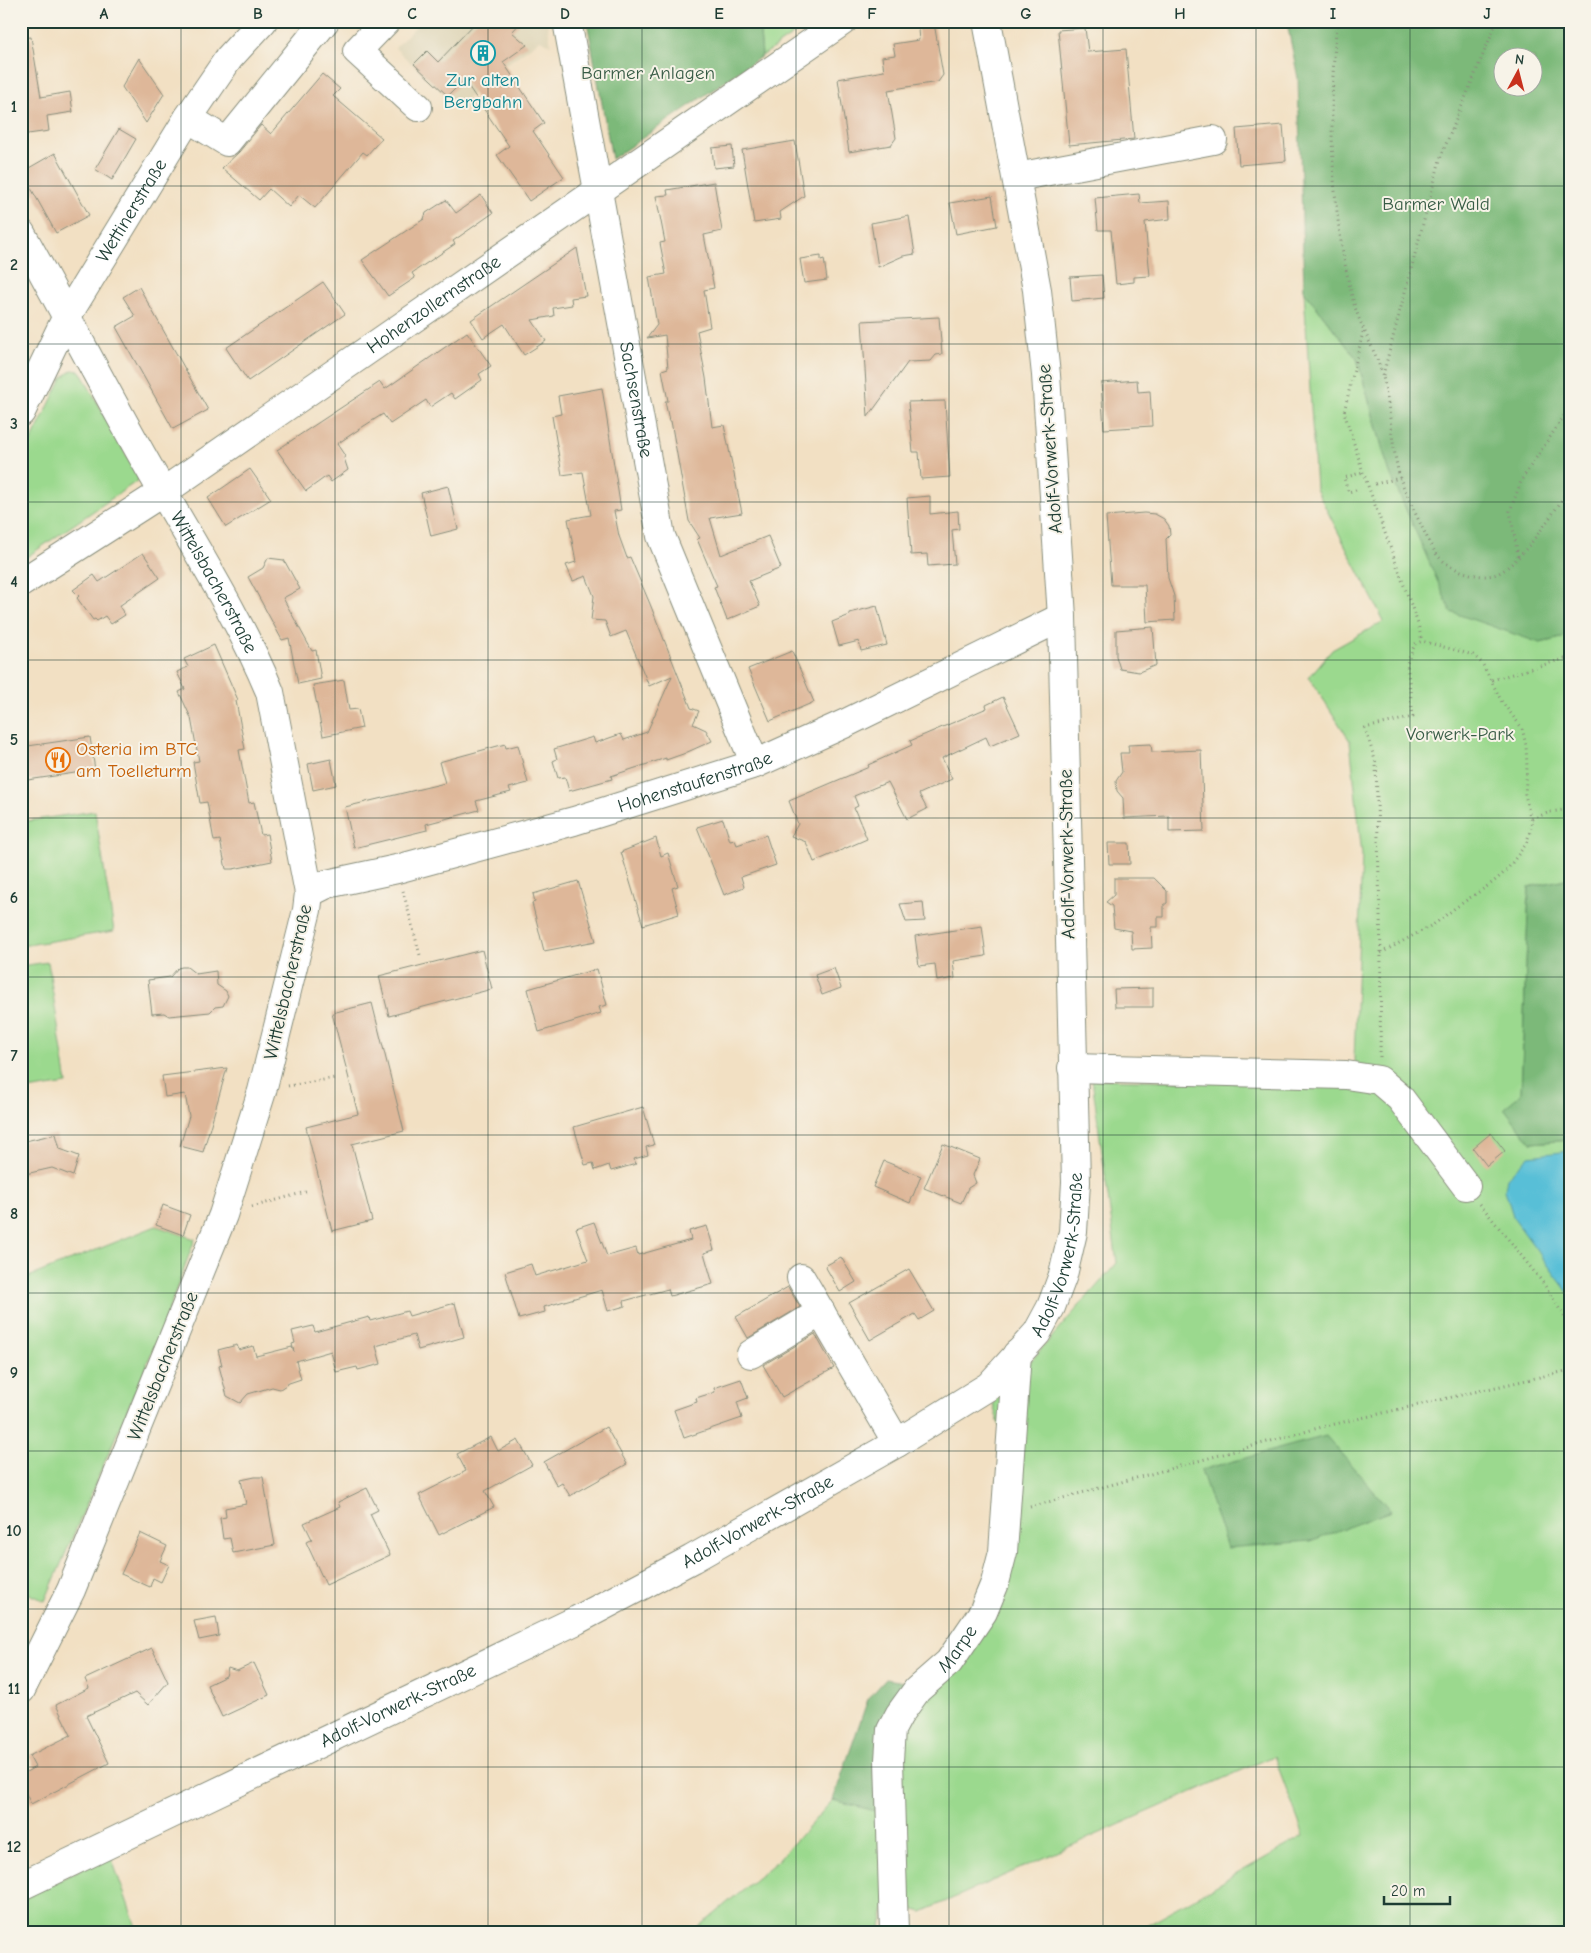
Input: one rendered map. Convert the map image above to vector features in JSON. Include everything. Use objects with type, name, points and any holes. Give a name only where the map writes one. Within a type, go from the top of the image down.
[{"type":"street","name":"Wettinerstraße","points":[[21,412],[67,316],[188,118],[229,58],[263,21]]},
{"type":"street","points":[[188,118],[227,142],[325,21]]},
{"type":"street","points":[[386,21],[357,51],[418,107]]},
{"type":"street","name":"Sachsenstraße","points":[[567,21],[596,191],[661,536],[756,764]]},
{"type":"street","name":"Hohenzollernstraße","points":[[21,583],[163,492],[843,21]]},
{"type":"street","name":"Adolf-Vorwerk-Straße","points":[[21,1886],[577,1620],[692,1559],[897,1444],[989,1386],[1036,1333],[1051,1307],[1063,1275],[1073,1232],[1076,1182],[1062,617],[1046,375],[1037,290],[1018,177],[987,21]]},
{"type":"street","points":[[1018,177],[1213,140]]},
{"type":"street","name":"Wittelsbacherstraße","points":[[21,233],[163,492],[201,555],[257,661],[270,692],[309,893],[307,910],[262,1091],[222,1215],[71,1590],[21,1690]]},
{"type":"street","name":"Hohenstaufenstraße","points":[[309,893],[327,884],[397,869],[574,821],[756,764],[846,723],[1062,617]]},
{"type":"street","points":[[1072,1068],[1346,1075],[1379,1080],[1400,1098],[1466,1186]]},
{"type":"street","points":[[802,1278],[897,1444]]},
{"type":"street","points":[[751,1354],[821,1312]]},
{"type":"street","name":"Marpe","points":[[894,1932],[889,1760],[892,1730],[899,1715],[917,1690],[949,1662],[983,1612],[995,1583],[1003,1552],[1017,1354]]},
{"type":"path","points":[[1337,21],[1332,131],[1336,204],[1352,297],[1363,332],[1383,375],[1400,478],[1436,555],[1444,562],[1462,570],[1484,576],[1498,574],[1534,540],[1570,488]]},
{"type":"path","points":[[1383,375],[1441,156],[1497,21]]},
{"type":"path","points":[[1363,332],[1344,412],[1363,472],[1418,624],[1422,641]]},
{"type":"path","points":[[1518,557],[1510,511],[1522,479],[1570,408]]},
{"type":"path","points":[[1356,490],[1348,492],[1344,478],[1363,472]]},
{"type":"path","points":[[1375,484],[1400,478]]},
{"type":"path","points":[[1380,1053],[1381,952],[1376,763],[1365,728],[1413,717],[1407,663],[1415,644],[1422,641],[1473,655],[1482,663],[1502,702],[1522,728],[1527,767],[1525,794],[1532,819],[1531,834],[1506,871],[1492,883],[1454,908],[1436,923],[1381,952]]},
{"type":"path","points":[[1492,680],[1570,657]]},
{"type":"path","points":[[1532,819],[1550,812],[1570,809]]},
{"type":"path","points":[[397,869],[420,955]]},
{"type":"path","points":[[1570,1039],[1570,1078]]},
{"type":"path","points":[[262,1091],[336,1078]]},
{"type":"path","points":[[1466,1186],[1544,1284],[1570,1326]]},
{"type":"path","points":[[222,1215],[309,1191]]},
{"type":"path","points":[[1006,1513],[1322,1427],[1570,1370]]},
{"type":"shaded area","points":[[421,21],[547,21],[551,45],[540,40],[498,70],[458,107],[395,48]]},
{"type":"green space","name":"Barmer Anlagen","points":[[587,21],[759,21],[762,56],[612,159]]},
{"type":"green space","points":[[759,21],[813,21],[762,56]]},
{"type":"green space","name":"Barmer Wald","points":[[1283,21],[1570,21],[1570,636],[1540,643],[1451,612],[1389,471],[1357,359],[1304,291],[1298,78],[1288,28]]},
{"type":"green space","name":"Vorwerk-Park","points":[[1304,291],[1357,359],[1389,471],[1540,643],[1570,636],[1570,878],[1529,887],[1521,1094],[1531,1143],[1570,1140],[1570,1932],[1134,1932],[1304,1836],[1274,1756],[922,1912],[886,1903],[880,1932],[692,1932],[776,1862],[833,1800],[879,1811],[883,1723],[962,1631],[991,1564],[1004,1441],[993,1404],[1117,1263],[1092,1079],[1366,1085],[1354,1060],[1362,855],[1350,741],[1309,677],[1332,650],[1384,621],[1316,489]]},
{"type":"green space","points":[[72,370],[80,371],[139,478],[21,561],[21,462],[62,378]]},
{"type":"green space","points":[[95,811],[114,931],[21,946],[21,822]]},
{"type":"green space","points":[[1570,878],[1570,1140],[1531,1143],[1504,1108],[1521,1094],[1529,887]]},
{"type":"green space","points":[[48,962],[67,1084],[21,1091],[21,966]]},
{"type":"green space","points":[[156,1226],[195,1239],[158,1338],[45,1601],[21,1590],[21,1280]]},
{"type":"green space","points":[[1326,1436],[1391,1511],[1310,1541],[1227,1548],[1201,1470]]},
{"type":"green space","points":[[886,1679],[918,1684],[879,1812],[833,1800],[868,1699]]},
{"type":"green space","points":[[110,1854],[138,1932],[21,1932],[21,1900]]},
{"type":"water","points":[[1570,1151],[1570,1295],[1514,1219],[1505,1190],[1507,1178],[1529,1156]]},
{"type":"building","points":[[477,21],[522,21],[512,32],[527,45],[503,62],[544,123],[533,131],[564,177],[529,201],[497,155],[509,146],[464,80],[448,96],[414,64],[427,51],[438,62]]},
{"type":"building","points":[[934,23],[943,75],[938,82],[888,90],[896,138],[891,145],[849,152],[838,79],[884,71],[882,57],[895,55],[893,44],[919,40],[918,30]]},
{"type":"building","points":[[1085,28],[1088,52],[1126,49],[1134,139],[1069,145],[1058,30]]},
{"type":"building","points":[[31,37],[41,97],[70,92],[73,112],[47,116],[49,131],[21,135],[21,38]]},
{"type":"building","points":[[139,58],[164,94],[146,123],[122,87]]},
{"type":"building","points":[[322,74],[340,89],[333,96],[382,138],[367,155],[363,152],[315,208],[299,195],[289,207],[269,189],[259,200],[222,168],[239,152],[261,125],[271,134]]},
{"type":"building","points":[[1283,125],[1286,161],[1239,165],[1236,129]]},
{"type":"building","points":[[119,129],[136,139],[112,180],[95,169]]},
{"type":"building","points":[[795,141],[804,196],[780,212],[781,219],[754,223],[742,150]]},
{"type":"building","points":[[732,146],[734,166],[714,168],[712,148]]},
{"type":"building","points":[[55,153],[89,215],[56,233],[22,172]]},
{"type":"building","points":[[714,182],[722,231],[704,235],[714,288],[704,290],[710,327],[697,331],[706,378],[712,427],[724,425],[742,513],[710,518],[721,555],[768,536],[781,568],[749,581],[760,606],[727,620],[714,587],[717,586],[697,539],[700,538],[689,521],[671,421],[669,421],[665,401],[668,401],[662,370],[668,368],[665,335],[647,338],[657,325],[649,277],[666,274],[660,243],[665,242],[656,196],[668,195],[667,190]]},
{"type":"building","points":[[1139,194],[1140,203],[1169,201],[1170,219],[1145,222],[1150,276],[1134,277],[1134,282],[1116,284],[1111,230],[1098,230],[1095,198]]},
{"type":"building","points":[[481,195],[493,213],[453,241],[455,244],[412,273],[415,278],[388,296],[362,260],[424,219],[426,213],[446,200],[456,213]]},
{"type":"building","points":[[992,196],[997,226],[956,234],[950,203]]},
{"type":"building","points":[[909,216],[915,254],[903,256],[878,267],[871,223]]},
{"type":"building","points":[[577,248],[586,296],[571,298],[572,305],[553,308],[554,316],[532,320],[546,341],[524,355],[504,324],[483,338],[471,320]]},
{"type":"building","points":[[821,256],[821,260],[824,259],[827,280],[804,283],[800,259]]},
{"type":"building","points":[[1102,275],[1104,298],[1072,301],[1070,277]]},
{"type":"building","points":[[323,282],[345,314],[248,381],[226,348]]},
{"type":"building","points":[[139,287],[208,410],[173,429],[116,327],[135,316],[123,297]]},
{"type":"building","points":[[939,317],[942,354],[936,355],[931,361],[908,362],[868,417],[862,321]]},
{"type":"building","points":[[467,332],[491,366],[479,374],[482,380],[455,399],[451,393],[430,407],[426,400],[390,424],[383,414],[337,444],[345,456],[348,470],[331,482],[327,476],[306,491],[277,450],[380,382],[385,389]]},
{"type":"building","points":[[1137,380],[1138,392],[1150,391],[1152,426],[1104,429],[1101,383]]},
{"type":"building","points":[[602,388],[621,510],[614,511],[619,536],[627,558],[630,557],[650,604],[691,708],[699,711],[693,724],[706,730],[712,741],[666,760],[666,758],[611,776],[612,779],[569,791],[565,777],[558,778],[553,761],[557,759],[554,749],[593,737],[595,743],[621,734],[624,740],[647,732],[672,676],[649,686],[626,631],[611,637],[605,621],[591,620],[594,596],[586,576],[573,581],[566,565],[576,562],[568,519],[591,515],[583,472],[562,475],[552,416],[561,414],[558,396]]},
{"type":"building","points":[[945,401],[950,477],[921,479],[919,452],[913,452],[908,402]]},
{"type":"building","points":[[250,469],[271,499],[226,527],[208,498]]},
{"type":"building","points":[[448,486],[458,529],[431,536],[421,493]]},
{"type":"building","points":[[930,496],[930,514],[958,511],[959,529],[952,530],[955,564],[928,566],[927,554],[911,555],[907,498]]},
{"type":"building","points":[[1155,514],[1164,519],[1169,526],[1170,535],[1166,539],[1168,578],[1174,596],[1175,620],[1147,622],[1145,585],[1111,585],[1106,516]]},
{"type":"building","points":[[143,553],[160,578],[119,606],[125,615],[111,624],[105,616],[97,621],[93,620],[77,598],[79,596],[73,590],[94,575],[99,582]]},
{"type":"building","points":[[268,558],[284,560],[300,589],[283,598],[312,651],[316,650],[321,679],[298,684],[289,638],[282,640],[248,577],[263,568]]},
{"type":"building","points":[[877,606],[887,645],[861,651],[859,641],[839,646],[832,622],[850,615],[850,613]]},
{"type":"building","points":[[1153,627],[1156,665],[1139,672],[1120,669],[1116,656],[1116,630]]},
{"type":"building","points":[[214,645],[238,700],[236,701],[245,749],[239,750],[249,803],[254,802],[261,835],[267,834],[272,861],[233,869],[226,869],[220,840],[214,841],[207,802],[200,803],[193,762],[199,761],[191,718],[179,692],[185,689],[177,672],[188,667],[184,659]]},
{"type":"building","points":[[792,651],[814,702],[770,721],[748,669]]},
{"type":"building","points":[[344,680],[349,710],[358,709],[362,728],[323,736],[313,685]]},
{"type":"building","points":[[1003,697],[1020,733],[990,746],[986,737],[942,758],[952,779],[919,794],[927,809],[907,819],[888,782],[854,796],[858,806],[854,808],[867,839],[814,862],[806,842],[791,836],[798,824],[789,801],[869,767],[868,765],[912,745],[910,741],[987,708],[986,705]]},
{"type":"building","name":"Osteria im BTC am Toelleturm","points":[[90,737],[95,770],[21,781],[21,747]]},
{"type":"building","points":[[505,744],[506,748],[518,745],[528,783],[509,788],[511,792],[476,801],[479,810],[426,824],[427,830],[354,848],[345,807],[445,783],[439,762]]},
{"type":"building","points":[[1151,744],[1152,752],[1201,750],[1204,831],[1169,832],[1169,816],[1124,818],[1123,798],[1117,791],[1116,781],[1122,772],[1120,753],[1129,753],[1128,745]]},
{"type":"building","points":[[331,759],[336,785],[313,790],[308,764]]},
{"type":"building","points":[[723,819],[730,841],[735,840],[737,845],[766,835],[776,865],[741,877],[744,887],[724,895],[697,827]]},
{"type":"building","points":[[656,838],[661,856],[668,853],[678,886],[672,888],[679,914],[643,925],[621,852]]},
{"type":"building","points":[[1108,843],[1129,843],[1130,864],[1109,864]]},
{"type":"building","points":[[1114,878],[1154,878],[1167,891],[1164,917],[1158,917],[1158,927],[1151,927],[1152,948],[1132,949],[1131,931],[1114,928],[1112,906],[1106,902],[1114,895]]},
{"type":"building","points":[[578,881],[596,941],[544,951],[532,903],[535,902],[533,894]]},
{"type":"building","points":[[923,902],[925,921],[906,922],[900,904]]},
{"type":"building","points":[[982,926],[986,956],[953,961],[955,978],[937,981],[935,964],[919,966],[915,936]]},
{"type":"building","points":[[482,950],[492,989],[389,1016],[379,976]]},
{"type":"building","points":[[187,967],[196,974],[216,971],[217,985],[226,991],[228,996],[223,1006],[215,1007],[210,1012],[169,1016],[164,1013],[152,1014],[148,980],[170,977],[178,968]]},
{"type":"building","points":[[834,968],[841,988],[822,995],[815,975]]},
{"type":"building","points":[[597,969],[607,1005],[599,1007],[601,1013],[539,1032],[528,989]]},
{"type":"building","points":[[1153,988],[1153,1007],[1115,1007],[1114,989]]},
{"type":"building","points":[[372,1003],[404,1131],[352,1144],[372,1221],[332,1231],[306,1127],[358,1114],[332,1013]]},
{"type":"building","points":[[227,1068],[203,1152],[180,1146],[189,1116],[185,1094],[165,1097],[162,1076]]},
{"type":"building","points":[[643,1107],[654,1145],[646,1147],[648,1155],[634,1159],[636,1164],[611,1171],[609,1165],[595,1170],[593,1163],[585,1165],[574,1127]]},
{"type":"building","points":[[1491,1133],[1505,1151],[1487,1166],[1473,1148]]},
{"type":"building","points":[[56,1134],[60,1149],[79,1156],[73,1176],[52,1168],[21,1175],[21,1142]]},
{"type":"building","points":[[943,1144],[980,1159],[973,1175],[976,1183],[968,1188],[961,1203],[924,1188]]},
{"type":"building","points":[[884,1161],[921,1176],[910,1203],[873,1187]]},
{"type":"building","points":[[163,1205],[190,1215],[183,1235],[156,1225]]},
{"type":"building","points":[[594,1222],[607,1256],[636,1248],[638,1255],[691,1240],[689,1231],[707,1226],[714,1250],[704,1253],[713,1284],[670,1296],[668,1289],[624,1301],[625,1306],[608,1311],[602,1290],[544,1307],[545,1312],[519,1319],[505,1272],[531,1264],[535,1276],[588,1260],[576,1228]]},
{"type":"building","points":[[841,1257],[856,1282],[840,1292],[825,1266]]},
{"type":"building","points":[[909,1269],[934,1311],[919,1320],[915,1314],[870,1340],[849,1303]]},
{"type":"building","points":[[788,1287],[800,1307],[748,1338],[736,1317]]},
{"type":"building","points":[[455,1303],[464,1337],[418,1350],[414,1335],[376,1346],[381,1364],[358,1370],[357,1367],[336,1372],[331,1351],[296,1361],[301,1379],[289,1383],[280,1389],[272,1387],[248,1394],[240,1403],[227,1396],[219,1366],[222,1365],[218,1350],[237,1345],[239,1350],[253,1346],[256,1356],[292,1347],[294,1352],[292,1344],[295,1343],[292,1331],[313,1326],[315,1332],[369,1317],[370,1321],[407,1311],[409,1316]]},
{"type":"building","points":[[815,1334],[834,1368],[782,1397],[763,1365]]},
{"type":"building","points":[[741,1379],[748,1398],[737,1402],[742,1418],[684,1438],[674,1410],[697,1402],[696,1398],[715,1392],[714,1388]]},
{"type":"building","points":[[606,1427],[627,1464],[570,1496],[562,1483],[557,1486],[544,1462]]},
{"type":"building","points":[[491,1437],[498,1451],[518,1440],[532,1465],[485,1491],[494,1507],[439,1535],[419,1495],[466,1471],[457,1454]]},
{"type":"building","points":[[263,1477],[275,1545],[233,1553],[230,1538],[223,1539],[220,1518],[226,1517],[225,1508],[246,1504],[241,1480]]},
{"type":"building","points":[[367,1488],[378,1510],[370,1514],[390,1555],[326,1585],[306,1542],[312,1539],[304,1523],[340,1507],[338,1502]]},
{"type":"building","points":[[140,1533],[167,1546],[160,1561],[169,1565],[161,1582],[153,1578],[150,1587],[121,1574]]},
{"type":"building","points":[[216,1617],[219,1636],[199,1640],[194,1621]]},
{"type":"building","points":[[152,1648],[168,1682],[148,1705],[135,1693],[86,1716],[109,1763],[31,1804],[21,1784],[21,1775],[35,1767],[29,1756],[71,1735],[56,1705],[89,1688],[85,1679]]},
{"type":"building","points":[[254,1663],[269,1695],[222,1717],[207,1685],[226,1676],[228,1668],[237,1671]]},
{"type":"place","name":"Zur alten Bergbahn","points":[[483,53]]},
{"type":"place","name":"Osteria im BTC am Toelleturm","points":[[58,760]]}]
